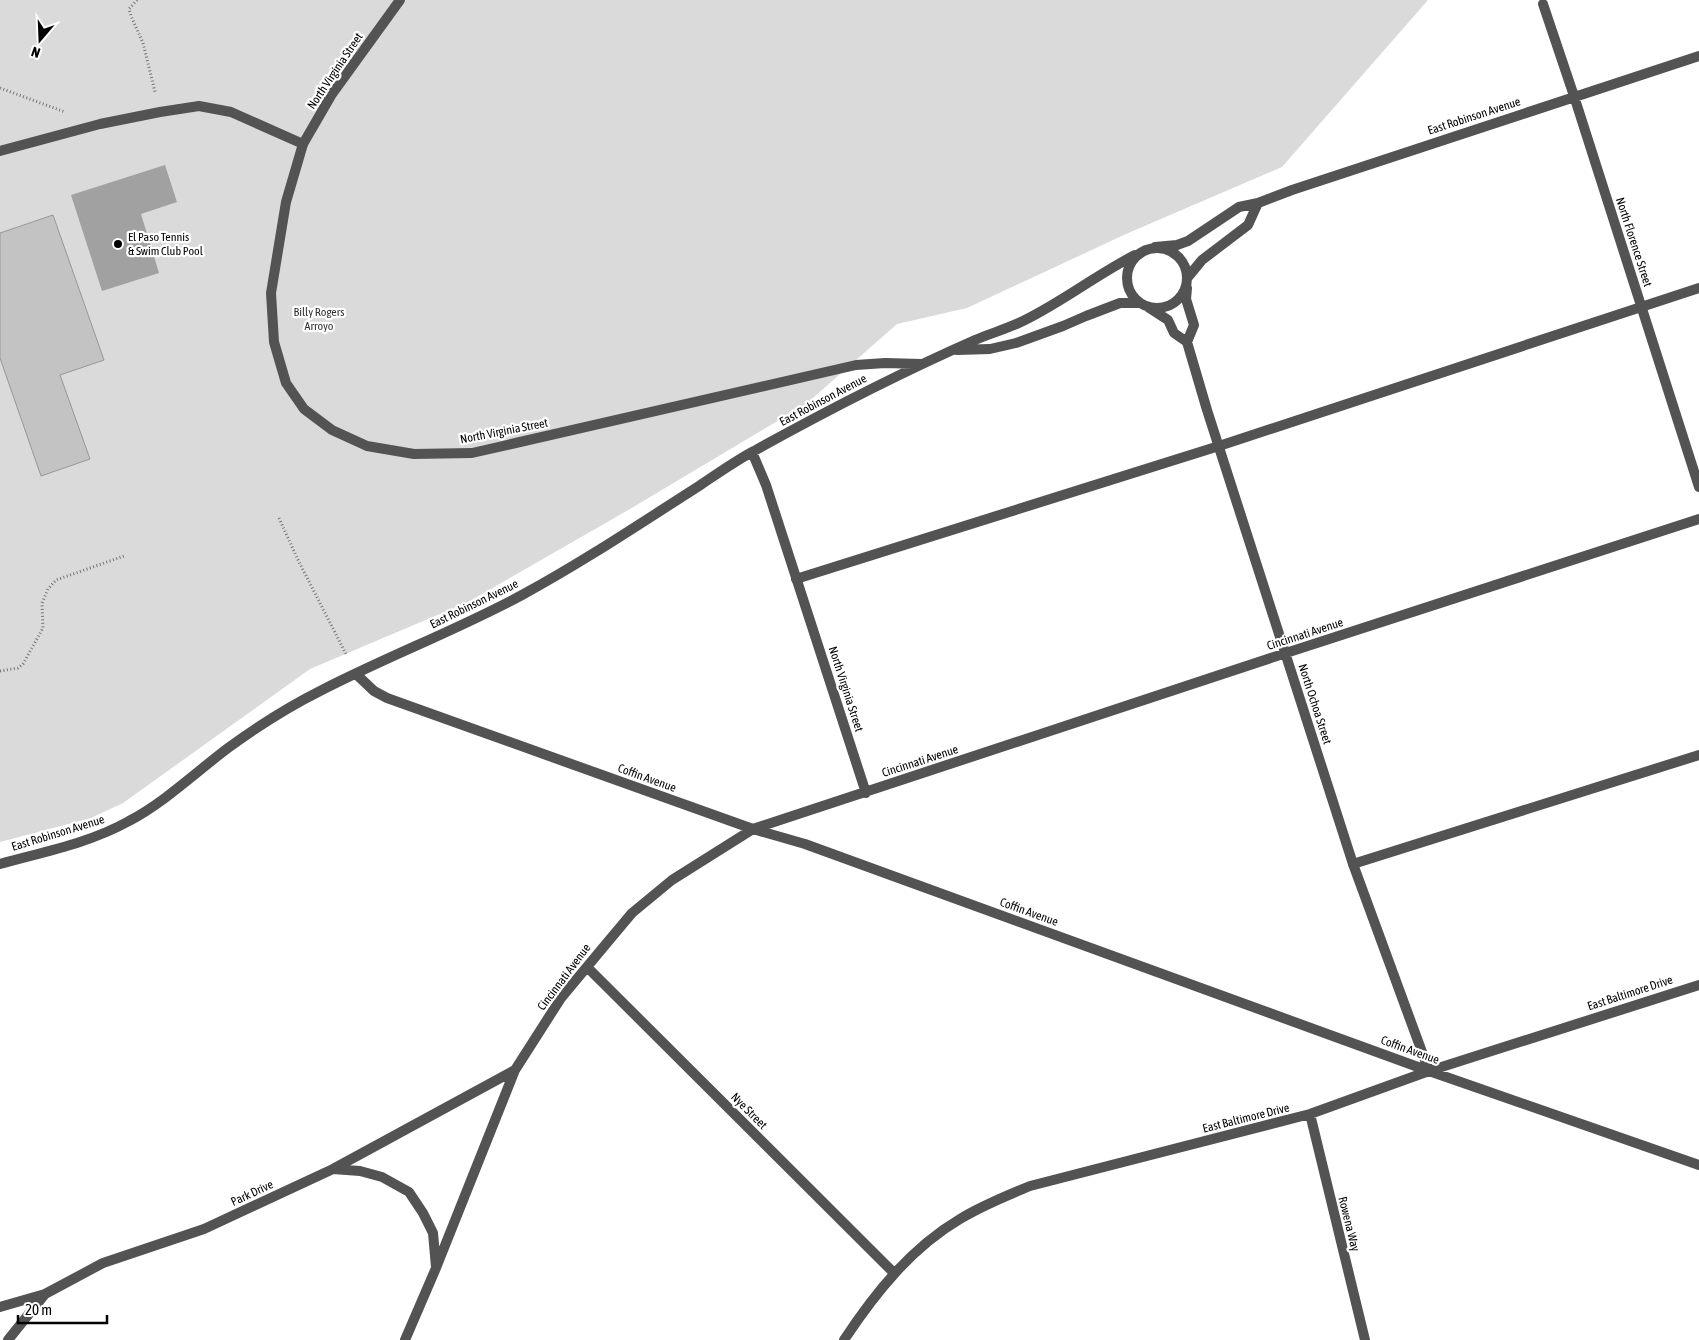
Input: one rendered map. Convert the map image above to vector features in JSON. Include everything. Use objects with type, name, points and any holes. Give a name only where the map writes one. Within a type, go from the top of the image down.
[{"type":"street","name":"North Virginia Street","points":[[400,0],[332,94],[303,144],[286,202],[271,293],[274,342],[286,383],[304,409],[332,430],[367,446],[414,454],[472,453],[856,365],[885,363],[924,364]]},
{"type":"street","name":"North Florence Street","points":[[1543,4],[1699,487]]},
{"type":"street","name":"East Robinson Avenue","points":[[1155,247],[1177,245],[1188,241],[1239,207],[1258,203],[1574,96],[1699,56]]},
{"type":"street","points":[[0,152],[100,124],[199,106],[231,112],[303,144]]},
{"type":"street","points":[[1187,282],[1186,268],[1181,259],[1165,248],[1155,247],[1135,255],[1129,264],[1126,274],[1127,285],[1131,295],[1143,305],[1158,309],[1167,307],[1182,295],[1187,282],[1202,260],[1248,225],[1258,203]]},
{"type":"street","name":"East Robinson Avenue","points":[[0,864],[85,840],[110,831],[132,820],[260,725],[323,690],[483,615],[525,593],[569,568],[752,452],[860,395],[924,364],[1035,315],[1113,266],[1135,255]]},
{"type":"street","name":"North Ochoa Street","points":[[1187,282],[1186,299],[1194,325],[1187,342]]},
{"type":"street","points":[[796,579],[1219,446],[1699,288]]},
{"type":"street","name":"East Robinson Avenue","points":[[954,350],[990,349],[1016,343],[1054,330],[1120,303],[1143,305]]},
{"type":"street","name":"North Ochoa Street","points":[[1143,305],[1168,320],[1174,332],[1187,342],[1353,864],[1429,1071]]},
{"type":"street","name":"North Virginia Street","points":[[752,452],[766,485],[866,792]]},
{"type":"street","name":"Cincinnati Avenue","points":[[406,1340],[515,1070],[561,998],[632,913],[672,880],[753,829],[1699,519]]},
{"type":"street","name":"Coffin Avenue","points":[[356,674],[374,692],[386,698],[753,829],[805,844],[1429,1071],[1699,1165]]},
{"type":"street","points":[[1353,864],[1699,754]]},
{"type":"street","name":"Nye Street","points":[[587,967],[894,1273]]},
{"type":"street","name":"East Baltimore Drive","points":[[844,1340],[866,1306],[894,1273],[921,1247],[959,1219],[994,1201],[1030,1186],[1310,1114],[1429,1071],[1699,985]]},
{"type":"street","name":"Park Drive","points":[[8,1340],[46,1294],[103,1263],[204,1229],[333,1169],[515,1070]]},
{"type":"street","name":"Rowena Way","points":[[1310,1114],[1365,1340]]},
{"type":"street","points":[[333,1169],[360,1171],[382,1177],[409,1192],[424,1213],[433,1232],[436,1268]]},
{"type":"street","points":[[0,1307],[46,1294]]},
{"type":"path","points":[[137,0],[130,8],[143,43],[160,112]]},
{"type":"path","points":[[0,88],[100,124]]},
{"type":"path","points":[[280,518],[298,560],[356,674]]},
{"type":"path","points":[[0,670],[18,668],[23,664],[43,628],[42,603],[48,589],[56,580],[124,556]]},
{"type":"green space","name":"Billy Rogers Arroyo","points":[[0,0],[1428,0],[1282,167],[1126,234],[967,308],[897,324],[806,404],[630,509],[468,602],[310,669],[123,803],[91,818],[0,842]]},
{"type":"shaded area","name":"El Paso Tennis & Swim Club Pool","points":[[165,165],[177,202],[141,214],[159,273],[102,291],[71,195]]},
{"type":"building","points":[[53,215],[104,360],[60,375],[90,459],[41,476],[0,358],[0,233]]},
{"type":"place","name":"El Paso Tennis & Swim Club Pool","points":[[118,244]]}]
